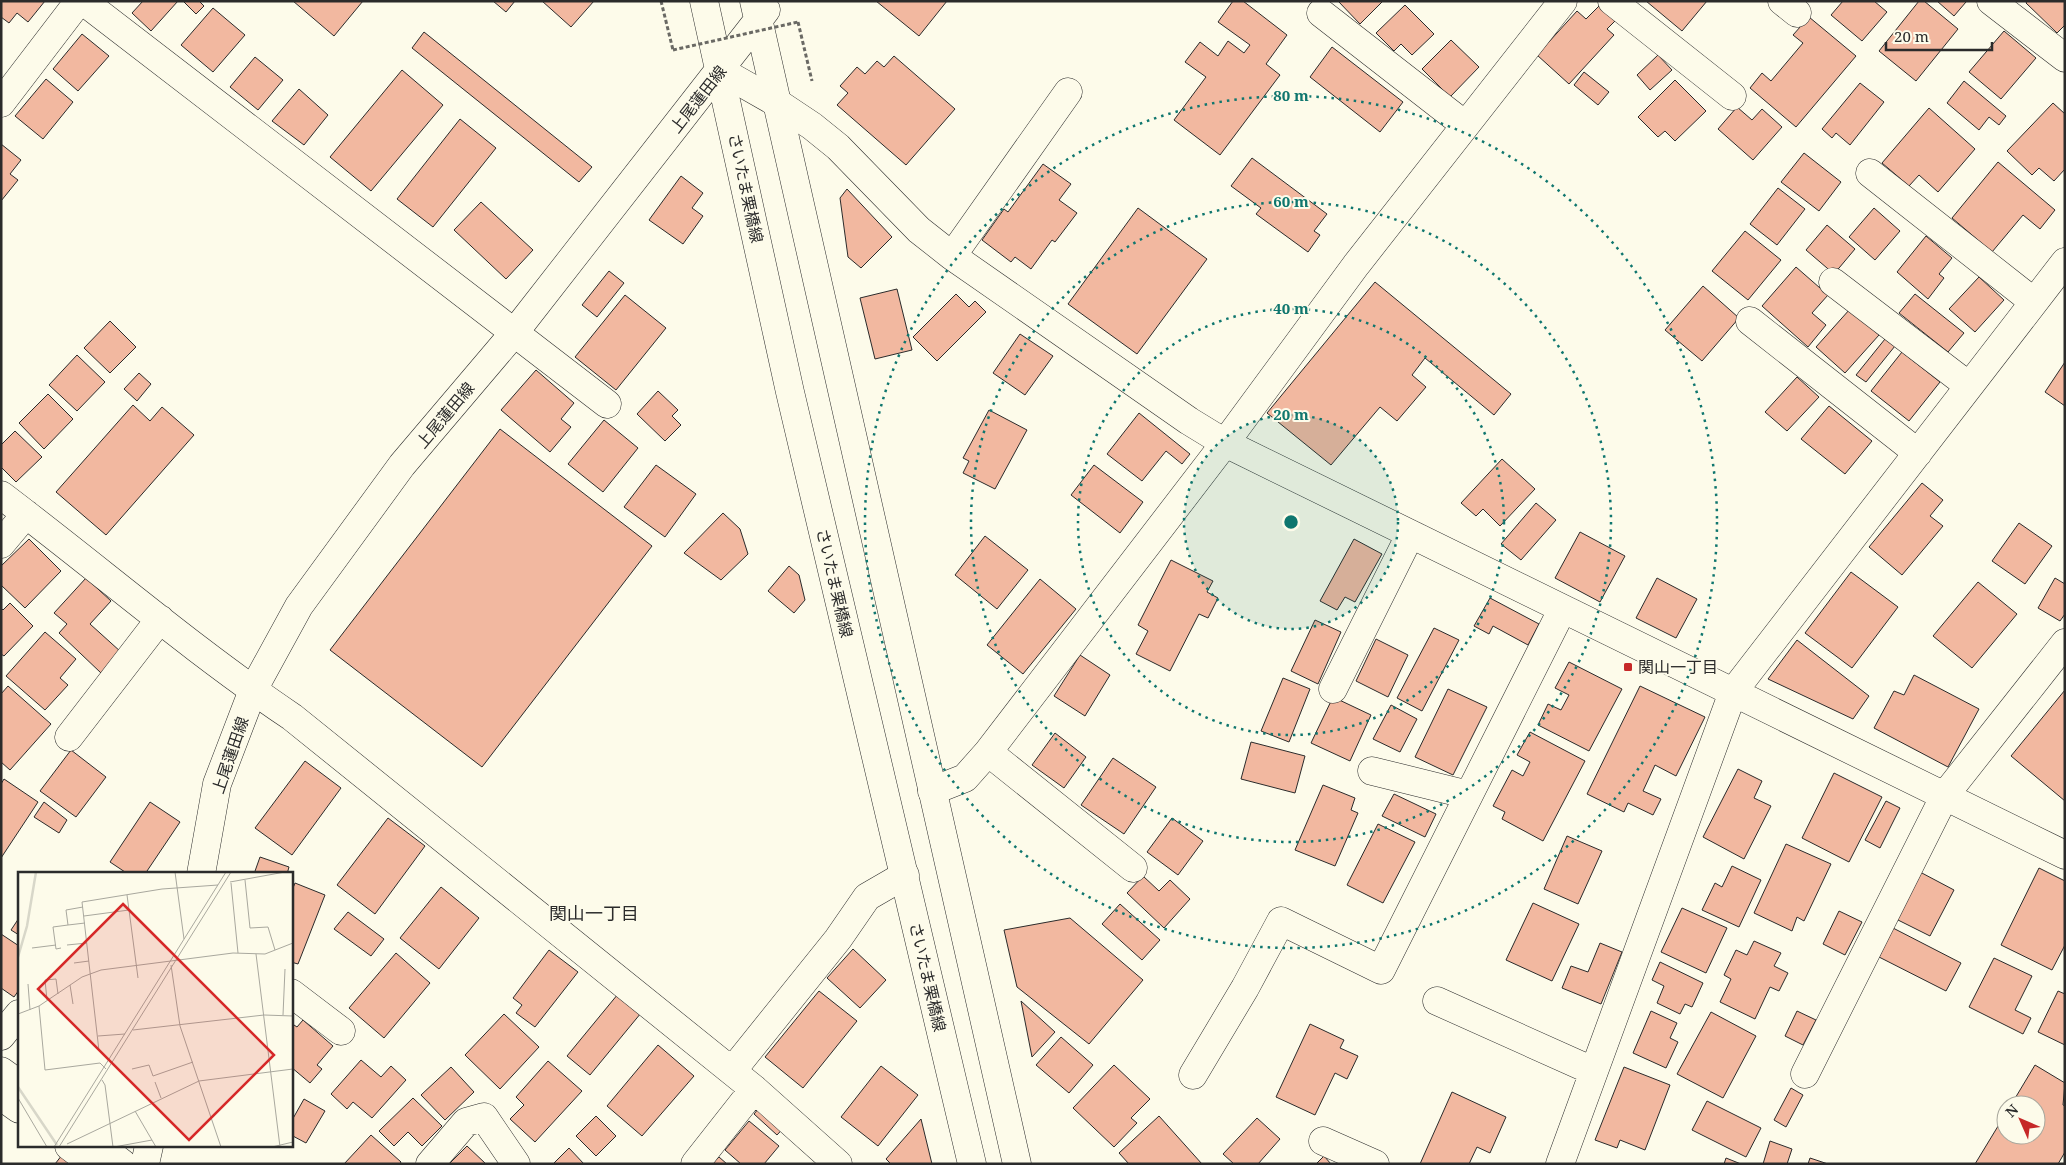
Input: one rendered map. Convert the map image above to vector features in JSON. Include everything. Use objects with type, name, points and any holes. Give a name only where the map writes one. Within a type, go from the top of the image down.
[{"type":"street","points":[[1,104],[79,1]]},
{"type":"street","points":[[83,1],[607,404]]},
{"type":"street","name":"さいたま栗橋線","points":[[704,1],[721,71],[790,392],[972,1164]]},
{"type":"street","points":[[932,791],[965,778],[988,752],[1225,443],[1356,265],[1563,1]]},
{"type":"street","points":[[1612,1],[1732,96]]},
{"type":"street","points":[[1991,1],[2065,58]]},
{"type":"street","points":[[762,7],[779,104],[1016,1164]]},
{"type":"street","name":"上尾蓮田線","points":[[200,872],[217,784],[253,690],[304,598],[402,465],[514,333],[721,71],[762,7]]},
{"type":"street","points":[[1322,13],[1465,125]]},
{"type":"street","points":[[721,71],[779,104],[838,147],[892,204],[952,256],[1189,421],[1225,443],[1562,610],[2065,855]]},
{"type":"street","points":[[952,256],[1068,92]]},
{"type":"street","points":[[1870,173],[2034,302]]},
{"type":"street","points":[[1560,1164],[1732,692],[2065,262]]},
{"type":"street","points":[[1833,282],[1970,386]]},
{"type":"street","points":[[1750,321],[1918,453]]},
{"type":"street","points":[[1,495],[160,620],[292,717],[754,1088],[838,1164]]},
{"type":"street","points":[[1,544],[26,514]]},
{"type":"street","points":[[1333,689],[1410,534]]},
{"type":"street","points":[[1193,1075],[1245,988],[1281,921],[1381,970],[1562,610]]},
{"type":"street","points":[[69,737],[160,620]]},
{"type":"street","points":[[1805,1074],[1945,795],[2065,643]]},
{"type":"street","points":[[988,752],[1133,868]]},
{"type":"street","points":[[1372,771],[1469,795]]},
{"type":"street","points":[[732,1071],[838,939],[867,897],[905,875]]},
{"type":"street","points":[[292,994],[341,1031]]},
{"type":"street","points":[[1437,1001],[1593,1071]]},
{"type":"street","points":[[1,1036],[18,1015]]},
{"type":"street","points":[[1,1071],[18,1083]]},
{"type":"street","points":[[695,1164],[754,1088]]},
{"type":"street","points":[[1,1096],[18,1108]]},
{"type":"street","points":[[430,1164],[466,1122],[484,1116],[516,1164]]},
{"type":"street","points":[[1323,1141],[1375,1164]]},
{"type":"street","points":[[72,1148],[93,1164]]},
{"type":"street","points":[[103,1148],[123,1164]]},
{"type":"street","points":[[145,1164],[149,1148]]},
{"type":"path","points":[[661,1],[673,50],[798,22],[812,81]]},
{"type":"building","points":[[1,1],[45,1],[28,22],[17,13],[9,23],[1,17]]},
{"type":"building","points":[[143,1],[178,1],[151,31],[132,13]]},
{"type":"building","points":[[183,1],[199,1],[204,6],[196,14]]},
{"type":"building","points":[[293,1],[363,1],[334,36]]},
{"type":"building","points":[[493,1],[515,1],[506,12]]},
{"type":"building","points":[[542,1],[594,1],[571,27]]},
{"type":"building","points":[[876,1],[947,1],[919,36]]},
{"type":"building","points":[[1233,1],[1243,1],[1287,35],[1266,64],[1280,75],[1220,155],[1174,120],[1206,77],[1185,62],[1200,42],[1218,56],[1228,41],[1244,53],[1250,45],[1218,22]]},
{"type":"building","points":[[1338,1],[1383,1],[1360,24]]},
{"type":"building","points":[[1646,1],[1707,1],[1682,31]]},
{"type":"building","points":[[1843,1],[1874,1],[1887,12],[1862,41],[1831,15]]},
{"type":"building","points":[[1919,1],[1924,1],[1958,29],[1916,81],[1879,51]]},
{"type":"building","points":[[1937,1],[1966,1],[1966,2],[1954,16]]},
{"type":"building","points":[[2027,1],[2065,1],[2065,25],[2057,33],[2026,3]]},
{"type":"building","points":[[1405,5],[1434,34],[1412,55],[1401,44],[1394,51],[1376,33]]},
{"type":"building","points":[[1599,6],[1615,21],[1607,29],[1614,35],[1569,84],[1537,55],[1577,11],[1586,19]]},
{"type":"building","points":[[213,8],[245,35],[213,72],[181,45]]},
{"type":"building","points":[[1809,17],[1856,56],[1796,127],[1750,88],[1762,73],[1771,81],[1803,43],[1793,35]]},
{"type":"building","points":[[2004,31],[2036,58],[2001,99],[1969,72]]},
{"type":"building","points":[[424,32],[592,167],[579,182],[412,48]]},
{"type":"building","points":[[82,34],[109,56],[78,91],[53,69]]},
{"type":"building","points":[[1451,40],[1479,67],[1450,97],[1422,69]]},
{"type":"building","points":[[1332,47],[1403,102],[1380,132],[1310,77]]},
{"type":"building","points":[[1658,55],[1672,70],[1650,90],[1637,75]]},
{"type":"building","points":[[894,56],[955,109],[906,165],[837,105],[848,93],[840,86],[857,67],[865,74],[877,61],[884,67]]},
{"type":"building","points":[[255,57],[283,80],[258,110],[230,87]]},
{"type":"building","points":[[402,70],[443,105],[371,191],[330,157]]},
{"type":"building","points":[[1584,72],[1609,92],[1598,105],[1574,85]]},
{"type":"building","points":[[46,79],[73,102],[43,139],[15,116]]},
{"type":"building","points":[[1675,80],[1706,111],[1675,141],[1665,131],[1658,137],[1638,117]]},
{"type":"building","points":[[1964,81],[2006,116],[1999,125],[1989,117],[1979,130],[1947,103]]},
{"type":"building","points":[[1860,83],[1884,102],[1850,145],[1836,133],[1832,138],[1822,129]]},
{"type":"building","points":[[299,89],[328,115],[304,145],[272,121]]},
{"type":"building","points":[[2053,103],[2065,114],[2065,169],[2054,181],[2039,168],[2032,175],[2007,151]]},
{"type":"building","points":[[1737,107],[1752,120],[1762,109],[1782,127],[1753,160],[1718,129]]},
{"type":"building","points":[[1929,108],[1975,149],[1938,192],[1919,175],[1909,186],[1882,163]]},
{"type":"building","points":[[460,119],[496,148],[433,227],[397,199]]},
{"type":"building","points":[[1,144],[21,160],[10,174],[18,180],[1,201]]},
{"type":"building","points":[[1804,153],[1841,182],[1819,211],[1781,182]]},
{"type":"building","points":[[1252,158],[1327,214],[1314,231],[1320,235],[1308,252],[1256,214],[1261,208],[1231,186]]},
{"type":"building","points":[[1998,162],[2055,210],[2040,229],[2023,215],[1992,252],[1952,218]]},
{"type":"building","points":[[1043,164],[1071,184],[1059,200],[1077,213],[1055,242],[1052,240],[1031,269],[1015,257],[1011,262],[982,240],[1004,209],[1008,212]]},
{"type":"building","points":[[681,176],[703,193],[692,208],[703,216],[683,244],[649,220]]},
{"type":"building","points":[[1778,188],[1805,209],[1777,245],[1750,224]]},
{"type":"building","points":[[847,189],[892,237],[861,268],[848,257],[840,198]]},
{"type":"building","points":[[481,202],[533,250],[506,279],[454,230]]},
{"type":"building","points":[[1138,208],[1207,259],[1137,354],[1068,304]]},
{"type":"building","points":[[1874,208],[1900,231],[1875,260],[1849,237]]},
{"type":"building","points":[[1827,225],[1855,249],[1834,274],[1806,250]]},
{"type":"building","points":[[1745,231],[1781,260],[1748,300],[1712,271]]},
{"type":"building","points":[[1926,236],[1952,258],[1939,274],[1944,278],[1928,299],[1897,272]]},
{"type":"building","points":[[1796,267],[1828,295],[1812,313],[1826,325],[1808,347],[1762,306]]},
{"type":"building","points":[[609,271],[624,283],[597,317],[582,305]]},
{"type":"building","points":[[1979,277],[2004,300],[1975,332],[1949,309]]},
{"type":"building","points":[[1375,282],[1511,394],[1494,415],[1425,358],[1412,375],[1426,387],[1397,421],[1380,407],[1331,465],[1267,413]]},
{"type":"building","points":[[1703,286],[1739,318],[1702,361],[1665,330]]},
{"type":"building","points":[[897,289],[912,350],[875,359],[860,298]]},
{"type":"building","points":[[956,294],[969,307],[975,301],[986,312],[937,361],[913,337]]},
{"type":"building","points":[[1915,294],[1964,333],[1948,352],[1899,313]]},
{"type":"building","points":[[625,295],[666,328],[616,390],[575,357]]},
{"type":"building","points":[[1850,309],[1879,335],[1845,373],[1816,347]]},
{"type":"building","points":[[110,321],[136,347],[110,373],[84,348]]},
{"type":"building","points":[[1020,334],[1053,356],[1025,395],[993,373]]},
{"type":"building","points":[[1885,339],[1895,346],[1866,382],[1856,375]]},
{"type":"building","points":[[1902,352],[1940,382],[1909,421],[1871,391]]},
{"type":"building","points":[[77,355],[105,382],[77,411],[49,385]]},
{"type":"building","points":[[2065,362],[2065,406],[2045,392]]},
{"type":"building","points":[[536,370],[574,403],[561,419],[571,427],[550,452],[501,410]]},
{"type":"building","points":[[139,373],[151,384],[137,401],[124,389]]},
{"type":"building","points":[[1797,377],[1819,397],[1787,431],[1765,412]]},
{"type":"building","points":[[658,391],[678,410],[672,416],[681,425],[665,441],[637,414]]},
{"type":"building","points":[[48,394],[73,419],[44,449],[19,423]]},
{"type":"building","points":[[133,405],[150,421],[162,407],[194,435],[106,535],[56,492]]},
{"type":"building","points":[[1829,406],[1872,441],[1845,474],[1801,439]]},
{"type":"building","points":[[989,410],[1027,430],[995,489],[963,473],[969,461],[963,458]]},
{"type":"building","points":[[1139,413],[1190,454],[1182,464],[1166,451],[1142,481],[1107,454]]},
{"type":"building","points":[[604,420],[638,448],[603,492],[568,464]]},
{"type":"building","points":[[500,429],[652,546],[482,767],[330,650]]},
{"type":"building","points":[[15,431],[42,457],[16,482],[1,467],[1,445]]},
{"type":"building","points":[[1502,459],[1535,489],[1500,526],[1483,509],[1476,516],[1461,503]]},
{"type":"building","points":[[656,465],[696,494],[665,537],[624,507]]},
{"type":"building","points":[[1094,465],[1143,502],[1120,533],[1071,495]]},
{"type":"building","points":[[1922,483],[1943,500],[1930,516],[1943,526],[1902,575],[1869,547]]},
{"type":"building","points":[[1536,503],[1556,520],[1521,560],[1501,544]]},
{"type":"building","points":[[723,513],[740,529],[748,554],[721,580],[684,553]]},
{"type":"building","points":[[2019,523],[2052,546],[2025,584],[1992,561]]},
{"type":"building","points":[[1580,532],[1625,556],[1600,602],[1555,578]]},
{"type":"building","points":[[985,536],[1028,570],[997,609],[955,575]]},
{"type":"building","points":[[29,539],[61,571],[25,608],[1,585],[1,566]]},
{"type":"building","points":[[1354,539],[1382,554],[1355,602],[1345,597],[1337,610],[1320,601]]},
{"type":"building","points":[[1171,560],[1213,581],[1207,592],[1218,598],[1208,618],[1199,614],[1170,671],[1136,654],[1148,631],[1138,625]]},
{"type":"building","points":[[789,566],[799,575],[805,600],[794,613],[768,591]]},
{"type":"building","points":[[1851,572],[1898,607],[1852,668],[1805,633]]},
{"type":"building","points":[[86,578],[111,601],[90,624],[121,652],[101,673],[59,633],[67,624],[54,613]]},
{"type":"building","points":[[1657,578],[1697,599],[1676,638],[1636,618]]},
{"type":"building","points":[[2055,578],[2065,584],[2065,614],[2060,621],[2038,608]]},
{"type":"building","points":[[1040,579],[1076,609],[1023,674],[987,645]]},
{"type":"building","points":[[1978,582],[2017,614],[1972,668],[1933,636]]},
{"type":"building","points":[[1490,598],[1539,624],[1528,645],[1493,626],[1489,634],[1474,626]]},
{"type":"building","points":[[10,603],[33,626],[4,656],[1,654],[1,608],[3,610]]},
{"type":"building","points":[[1315,620],[1341,632],[1318,684],[1291,671]]},
{"type":"building","points":[[1434,628],[1459,640],[1422,711],[1397,698]]},
{"type":"building","points":[[45,632],[76,659],[60,678],[68,685],[45,710],[6,676]]},
{"type":"building","points":[[1376,639],[1408,655],[1388,697],[1356,681]]},
{"type":"building","points":[[1797,640],[1869,696],[1853,719],[1768,679]]},
{"type":"building","points":[[1080,655],[1110,675],[1085,716],[1054,696]]},
{"type":"building","points":[[1569,662],[1622,689],[1589,751],[1538,725],[1548,704],[1561,710],[1569,695],[1555,688]]},
{"type":"building","points":[[1914,675],[1979,709],[1948,767],[1874,728],[1894,691],[1904,695]]},
{"type":"building","points":[[1283,678],[1310,689],[1289,742],[1261,731]]},
{"type":"building","points":[[8,686],[51,724],[10,770],[1,762],[1,694]]},
{"type":"building","points":[[1640,686],[1705,717],[1676,776],[1655,765],[1643,791],[1661,799],[1653,815],[1628,803],[1624,812],[1587,794]]},
{"type":"building","points":[[1448,689],[1487,707],[1453,775],[1415,757]]},
{"type":"building","points":[[2065,690],[2065,801],[2011,756]]},
{"type":"building","points":[[1333,697],[1371,715],[1350,761],[1311,743]]},
{"type":"building","points":[[1391,705],[1417,719],[1400,752],[1373,739]]},
{"type":"building","points":[[1530,732],[1585,761],[1543,841],[1502,819],[1505,812],[1493,806],[1512,770],[1523,776],[1530,762],[1517,755]]},
{"type":"building","points":[[1055,733],[1086,757],[1064,788],[1032,765]]},
{"type":"building","points":[[1251,742],[1305,756],[1295,793],[1241,779]]},
{"type":"building","points":[[71,750],[106,777],[76,817],[40,791]]},
{"type":"building","points":[[1113,758],[1156,787],[1124,834],[1081,805]]},
{"type":"building","points":[[305,761],[341,788],[292,855],[255,828]]},
{"type":"building","points":[[1738,769],[1762,781],[1754,798],[1771,806],[1744,859],[1703,837]]},
{"type":"building","points":[[1834,773],[1882,797],[1849,862],[1802,838]]},
{"type":"building","points":[[4,779],[38,802],[1,858],[1,784]]},
{"type":"building","points":[[1323,785],[1355,798],[1351,810],[1358,813],[1335,866],[1295,850]]},
{"type":"building","points":[[1394,794],[1436,814],[1425,837],[1382,816]]},
{"type":"building","points":[[1886,801],[1900,808],[1880,848],[1865,840]]},
{"type":"building","points":[[44,802],[67,820],[59,833],[34,817]]},
{"type":"building","points":[[150,802],[180,822],[146,872],[125,872],[110,862]]},
{"type":"building","points":[[388,818],[425,846],[375,914],[337,885]]},
{"type":"building","points":[[1172,818],[1203,841],[1178,875],[1147,852]]},
{"type":"building","points":[[1378,824],[1415,842],[1383,903],[1347,885]]},
{"type":"building","points":[[1567,836],[1602,851],[1578,904],[1544,889]]},
{"type":"building","points":[[1786,844],[1831,864],[1804,921],[1797,917],[1792,931],[1754,913]]},
{"type":"building","points":[[260,857],[289,867],[288,872],[255,872]]},
{"type":"building","points":[[1732,866],[1761,880],[1739,927],[1702,910],[1715,883],[1722,887]]},
{"type":"building","points":[[2039,868],[2065,881],[2065,945],[2052,970],[2001,945]]},
{"type":"building","points":[[1920,872],[1954,890],[1930,936],[1896,919]]},
{"type":"building","points":[[1143,876],[1159,891],[1170,880],[1190,899],[1164,928],[1127,893]]},
{"type":"building","points":[[295,883],[325,895],[298,964],[292,962],[292,890]]},
{"type":"building","points":[[441,887],[479,918],[439,969],[400,938]]},
{"type":"building","points":[[1533,903],[1579,924],[1552,981],[1506,960]]},
{"type":"building","points":[[1120,904],[1160,940],[1142,960],[1102,924]]},
{"type":"building","points":[[1682,908],[1727,928],[1706,973],[1661,952]]},
{"type":"building","points":[[1839,911],[1862,922],[1845,955],[1823,944]]},
{"type":"building","points":[[348,912],[384,939],[371,956],[334,929]]},
{"type":"building","points":[[1070,918],[1143,980],[1089,1044],[1017,987],[1004,930]]},
{"type":"building","points":[[18,920],[18,934],[11,930]]},
{"type":"building","points":[[1893,928],[1961,963],[1946,991],[1879,957]]},
{"type":"building","points":[[1,934],[18,945],[18,991],[14,997],[1,988]]},
{"type":"building","points":[[1754,941],[1781,953],[1774,966],[1788,973],[1779,991],[1770,987],[1755,1019],[1720,1002],[1731,979],[1724,975],[1736,950],[1747,955]]},
{"type":"building","points":[[1600,943],[1622,952],[1601,1004],[1562,988],[1571,966],[1588,972]]},
{"type":"building","points":[[853,949],[886,980],[860,1008],[827,978]]},
{"type":"building","points":[[549,950],[578,972],[535,1027],[516,1013],[522,1005],[513,998]]},
{"type":"building","points":[[396,953],[430,983],[384,1038],[349,1008]]},
{"type":"building","points":[[1994,958],[2032,976],[2015,1010],[2031,1018],[2023,1034],[1969,1007]]},
{"type":"building","points":[[1660,962],[1703,983],[1692,1007],[1685,1004],[1680,1014],[1657,1003],[1664,986],[1652,980]]},
{"type":"building","points":[[819,991],[857,1021],[803,1088],[765,1057]]},
{"type":"building","points":[[2058,991],[2065,994],[2065,1045],[2038,1032]]},
{"type":"building","points":[[618,994],[641,1013],[590,1075],[567,1056]]},
{"type":"building","points":[[1021,1001],[1055,1032],[1032,1057]]},
{"type":"building","points":[[1651,1011],[1677,1023],[1670,1038],[1678,1042],[1666,1068],[1633,1053]]},
{"type":"building","points":[[1797,1011],[1816,1020],[1803,1045],[1785,1036]]},
{"type":"building","points":[[1711,1012],[1756,1036],[1723,1098],[1677,1074]]},
{"type":"building","points":[[504,1014],[539,1047],[500,1089],[465,1055]]},
{"type":"building","points":[[303,1020],[333,1046],[317,1065],[322,1069],[310,1083],[292,1068],[292,1024],[297,1027]]},
{"type":"building","points":[[1310,1024],[1344,1040],[1340,1048],[1358,1056],[1347,1079],[1335,1073],[1315,1115],[1276,1097]]},
{"type":"building","points":[[1061,1037],[1093,1065],[1069,1093],[1036,1065]]},
{"type":"building","points":[[658,1045],[694,1076],[642,1136],[607,1106]]},
{"type":"building","points":[[361,1060],[381,1077],[391,1066],[406,1080],[372,1118],[353,1102],[347,1109],[331,1094]]},
{"type":"building","points":[[548,1061],[582,1091],[535,1142],[510,1119],[524,1105],[516,1097]]},
{"type":"building","points":[[1114,1065],[1150,1099],[1131,1118],[1137,1123],[1114,1147],[1073,1108]]},
{"type":"building","points":[[2035,1065],[2065,1083],[2063,1105],[2065,1106],[2065,1152],[2058,1164],[1975,1164],[1996,1129],[1996,1145],[2046,1145],[2046,1095],[2017,1095]]},
{"type":"building","points":[[881,1066],[918,1095],[878,1146],[841,1117]]},
{"type":"building","points":[[451,1067],[474,1092],[445,1120],[421,1095]]},
{"type":"building","points":[[1624,1067],[1670,1085],[1645,1150],[1620,1140],[1617,1148],[1595,1140]]},
{"type":"building","points":[[1791,1088],[1803,1095],[1786,1127],[1774,1120]]},
{"type":"building","points":[[1452,1092],[1506,1117],[1490,1153],[1477,1147],[1469,1164],[1420,1164]]},
{"type":"building","points":[[413,1098],[442,1126],[422,1146],[408,1132],[394,1146],[379,1131]]},
{"type":"building","points":[[304,1099],[325,1111],[306,1143],[292,1136],[292,1120]]},
{"type":"building","points":[[1707,1101],[1761,1128],[1746,1157],[1692,1130]]},
{"type":"building","points":[[764,1102],[788,1123],[777,1135],[754,1114]]},
{"type":"building","points":[[596,1116],[616,1136],[596,1156],[576,1136]]},
{"type":"building","points":[[1159,1116],[1202,1164],[1129,1164],[1119,1153]]},
{"type":"building","points":[[1257,1118],[1280,1139],[1258,1164],[1234,1164],[1223,1154]]},
{"type":"building","points":[[921,1119],[932,1164],[891,1164],[886,1159]]},
{"type":"building","points":[[749,1121],[779,1146],[764,1164],[741,1164],[725,1150]]},
{"type":"building","points":[[371,1135],[401,1162],[400,1164],[344,1164]]},
{"type":"building","points":[[1770,1141],[1792,1149],[1787,1164],[1763,1164]]},
{"type":"building","points":[[467,1146],[486,1164],[449,1164]]},
{"type":"building","points":[[569,1148],[584,1164],[553,1164]]},
{"type":"building","points":[[62,1155],[74,1164],[55,1164]]},
{"type":"building","points":[[1324,1156],[1331,1164],[1316,1164]]},
{"type":"building","points":[[719,1157],[727,1164],[712,1164]]},
{"type":"building","points":[[1726,1158],[1741,1164],[1724,1164]]},
{"type":"building","points":[[1810,1158],[1828,1164],[1808,1164]]},
{"type":"place","name":"関山一丁目","points":[[1628,667]]},
{"type":"district","name":"関山一丁目","points":[[594,914]]}]
